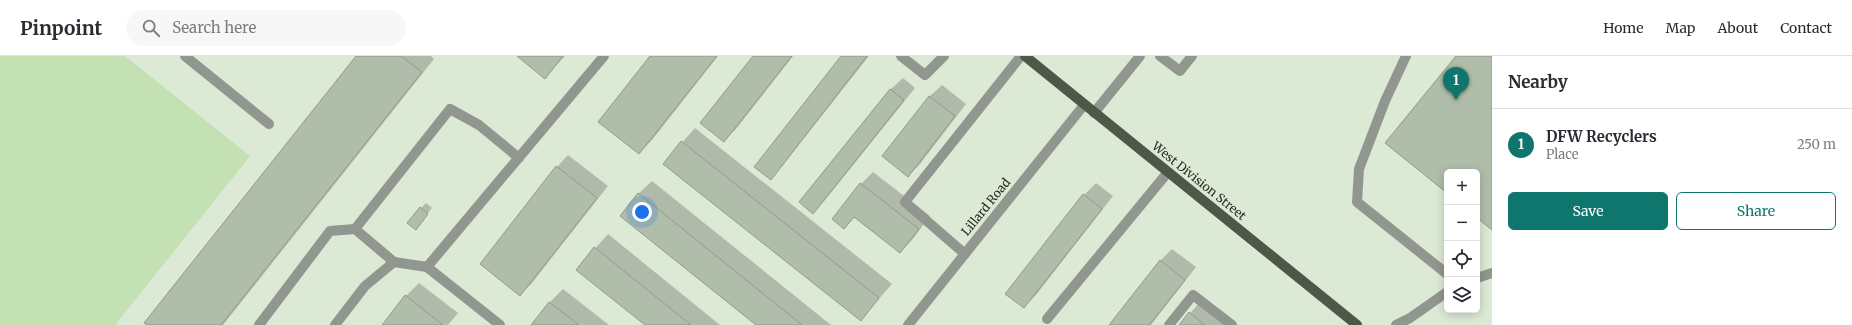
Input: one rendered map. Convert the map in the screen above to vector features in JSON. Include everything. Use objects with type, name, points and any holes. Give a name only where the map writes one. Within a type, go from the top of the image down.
[{"type":"main road","name":"West Division Street","points":[[1026,56],[1084,105],[1357,325]]},
{"type":"street","points":[[185,56],[269,124]]},
{"type":"street","points":[[426,267],[604,56]]},
{"type":"street","points":[[901,56],[925,76],[944,56]]},
{"type":"street","points":[[965,254],[905,202],[1021,56]]},
{"type":"street","points":[[1094,113],[1140,56]]},
{"type":"street","points":[[1160,56],[1180,71],[1192,56]]},
{"type":"street","points":[[1406,56],[1385,101],[1359,169],[1357,202],[1444,272]]},
{"type":"street","name":"Lillard Road","points":[[908,325],[1084,105]]},
{"type":"street","points":[[355,229],[450,109],[479,125],[519,158]]},
{"type":"street","points":[[1047,319],[1168,172]]},
{"type":"street","points":[[259,325],[330,231],[355,229],[394,262],[426,267],[496,324]]},
{"type":"street","points":[[335,325],[365,286],[394,262]]},
{"type":"street","points":[[1480,277],[1492,273]]},
{"type":"street","points":[[1396,325],[1410,318],[1444,294]]},
{"type":"street","points":[[1169,325],[1193,295],[1232,325]]},
{"type":"green space","points":[[0,56],[125,56],[250,156],[115,325],[0,325]]},
{"type":"building","points":[[356,56],[401,56],[422,72],[221,325],[147,325],[144,323]]},
{"type":"building","points":[[517,56],[563,56],[545,79]]},
{"type":"building","points":[[650,56],[717,56],[639,154],[598,122]]},
{"type":"building","points":[[753,56],[792,56],[724,142],[700,123]]},
{"type":"building","points":[[841,56],[867,56],[771,180],[754,167]]},
{"type":"building","points":[[1456,56],[1492,56],[1492,230],[1480,220],[1480,169],[1444,169],[1444,191],[1385,143]]},
{"type":"building","points":[[890,89],[904,100],[813,214],[799,202]]},
{"type":"building","points":[[929,96],[955,116],[908,177],[882,156]]},
{"type":"building","points":[[681,141],[879,298],[861,321],[663,164]]},
{"type":"building","points":[[556,166],[597,198],[520,296],[480,264]]},
{"type":"building","points":[[860,183],[919,229],[900,253],[854,217],[844,229],[832,219]]},
{"type":"building","points":[[638,193],[802,325],[756,325],[620,216]]},
{"type":"building","points":[[1083,194],[1102,209],[1024,308],[1005,294]]},
{"type":"building","points":[[420,207],[428,214],[416,230],[407,223]]},
{"type":"building","points":[[594,247],[691,325],[645,325],[576,270]]},
{"type":"building","points":[[1160,260],[1185,280],[1149,325],[1109,325]]},
{"type":"building","points":[[405,295],[443,325],[382,325]]},
{"type":"building","points":[[549,302],[579,325],[531,325]]},
{"type":"building","points":[[1189,312],[1205,325],[1179,325]]},
{"type":"place","name":"DFW Recyclers","points":[[1456,100]]}]
